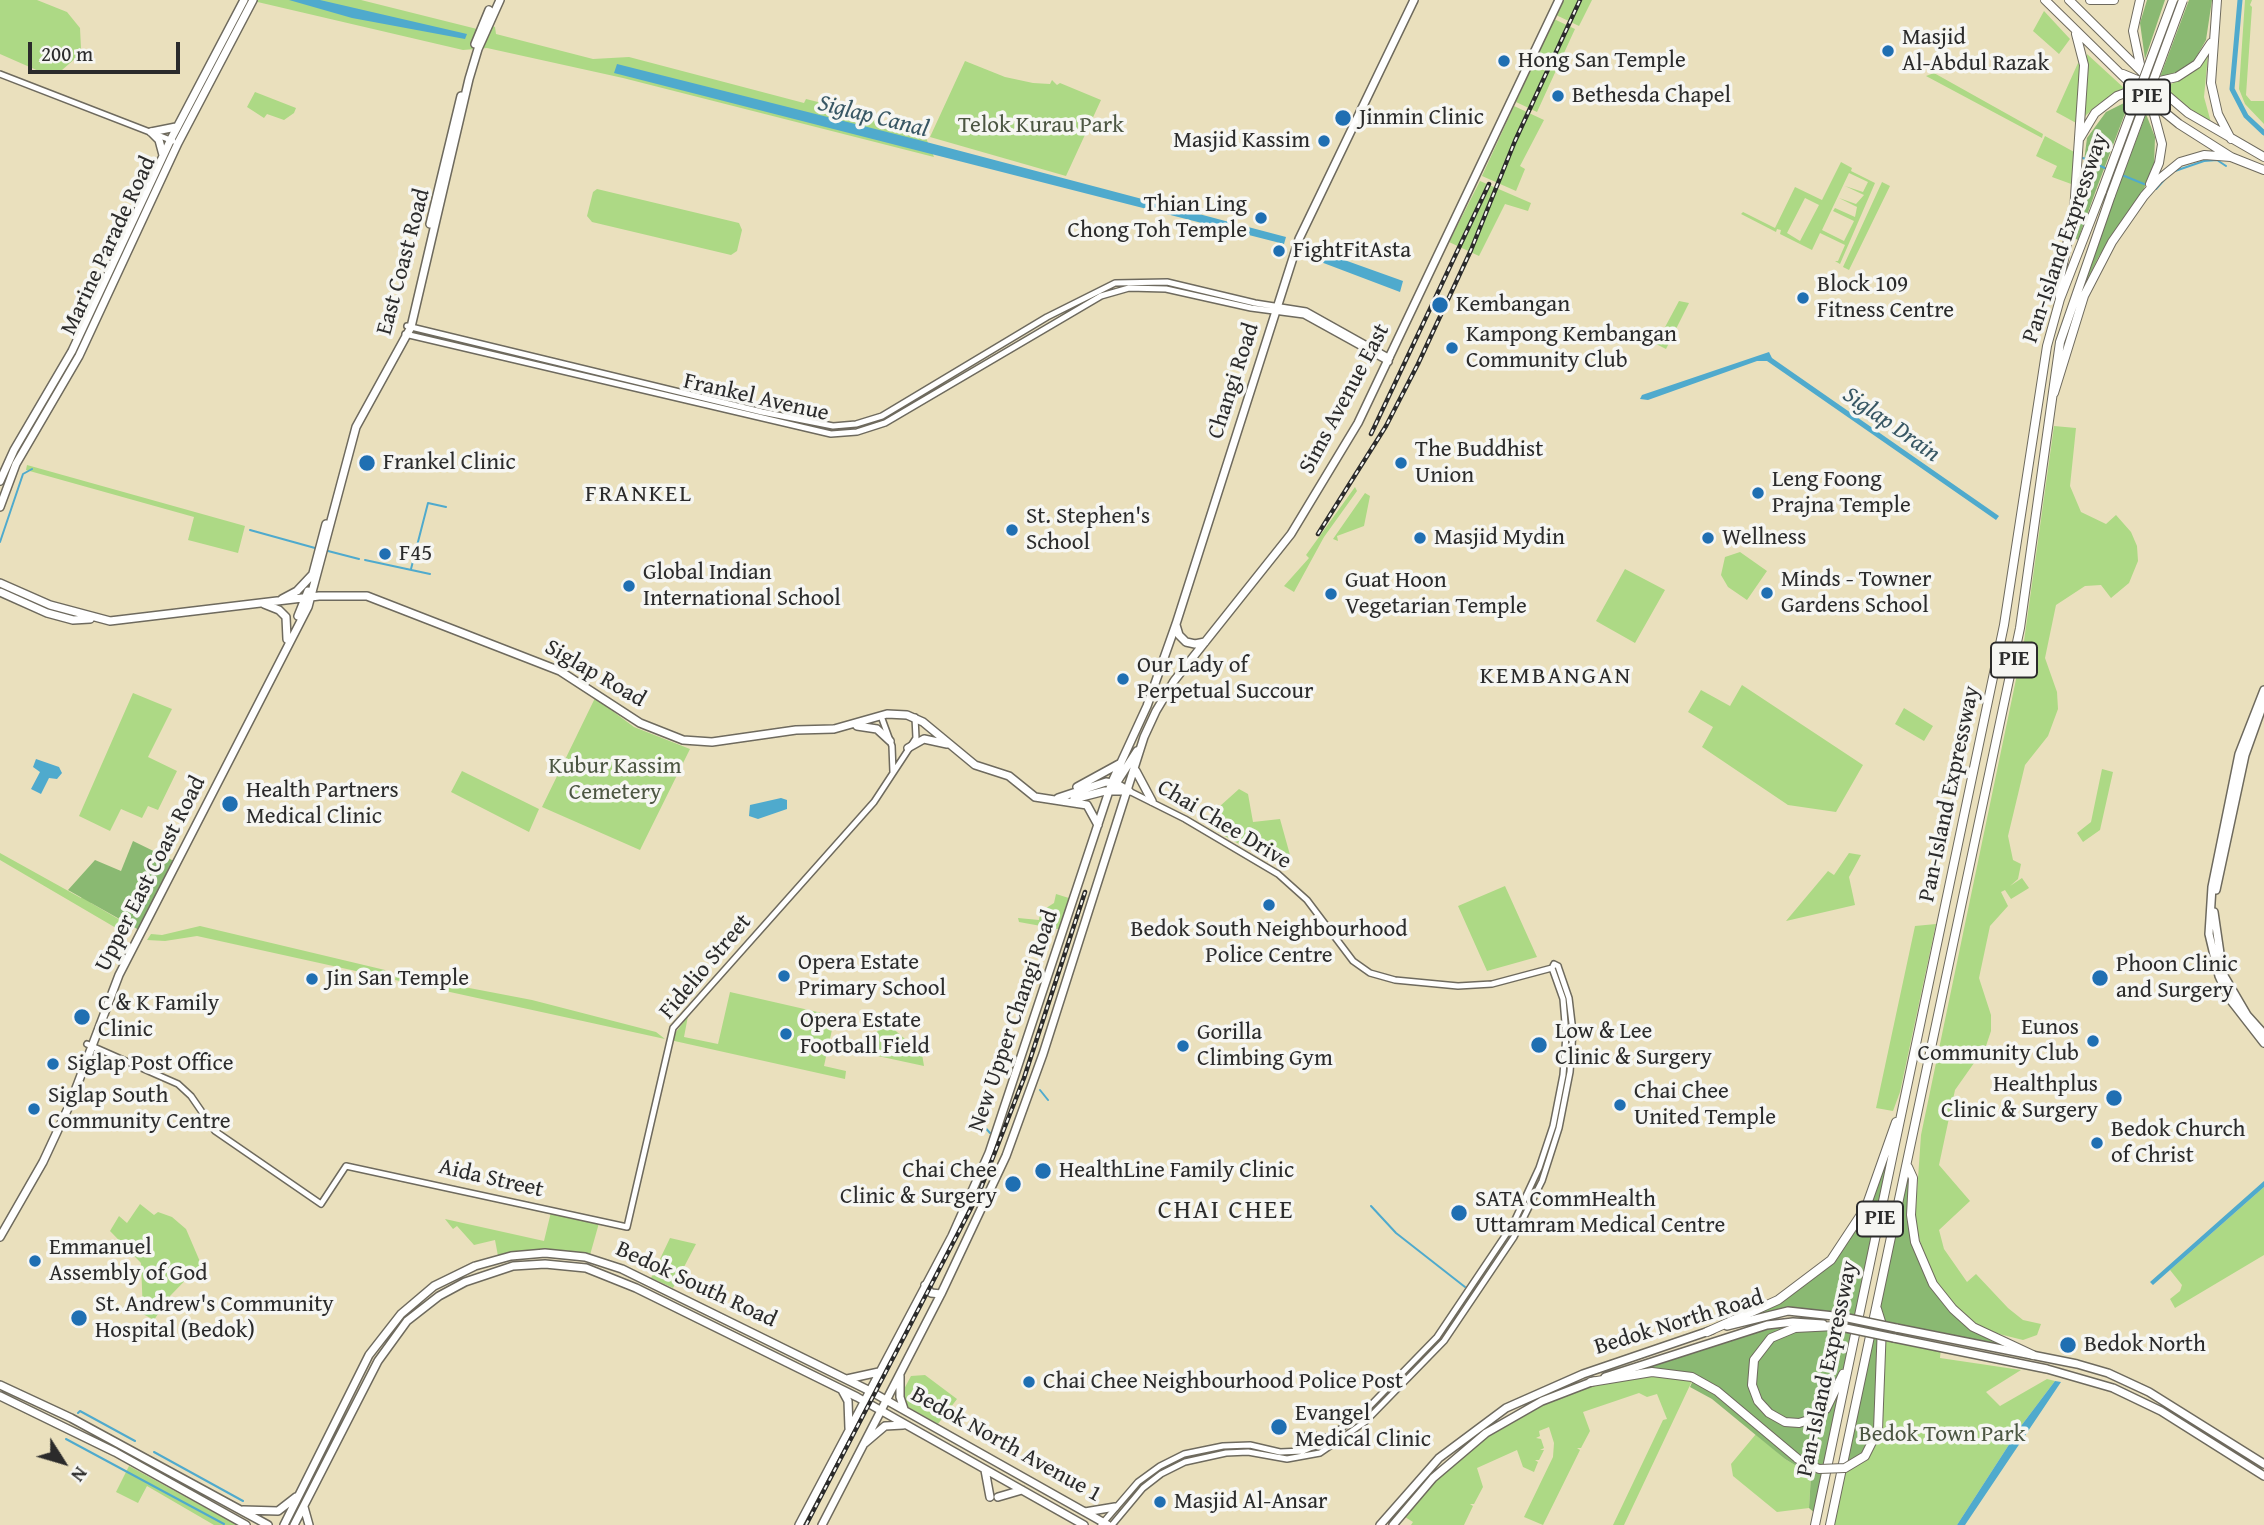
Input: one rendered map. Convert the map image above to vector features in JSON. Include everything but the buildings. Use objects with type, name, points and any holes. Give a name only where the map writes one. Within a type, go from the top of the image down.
[{"type":"highway","points":[[2045,0],[2117,71],[2173,100],[2233,141],[2264,157]]},
{"type":"highway","points":[[2069,0],[2141,71]]},
{"type":"highway","points":[[2090,0],[2114,0]]},
{"type":"highway","points":[[2140,0],[2133,31],[2141,71],[2162,144],[2159,163],[2144,197]]},
{"type":"highway","name":"Pan-Island Expressway","points":[[1815,1525],[2004,625],[2040,378],[2060,299],[2173,0]]},
{"type":"highway","name":"Pan-Island Expressway","points":[[1830,1525],[1908,1167],[2020,628],[2050,399],[2065,326],[2183,0]]},
{"type":"highway","points":[[2217,0],[2211,68],[2214,99],[2233,141]]},
{"type":"highway","points":[[2060,299],[2059,283],[2074,211],[2084,65],[2081,46],[2073,29]]},
{"type":"highway","points":[[2078,141],[2095,113],[2108,101],[2177,77],[2189,70],[2204,55],[2214,38]]},
{"type":"highway","points":[[2127,57],[2166,114]]},
{"type":"highway","points":[[2151,102],[2231,157],[2264,170]]},
{"type":"highway","points":[[2050,399],[2058,385],[2073,324],[2097,267],[2144,197],[2158,180],[2180,162],[2204,155],[2231,157]]},
{"type":"highway","points":[[1707,1332],[1778,1300],[1811,1278],[1833,1258],[1857,1225],[1869,1202],[1907,1093]]},
{"type":"highway","points":[[1908,1167],[1913,1178],[1913,1235],[1933,1284],[1952,1309],[1973,1327],[2033,1355]]},
{"type":"highway","points":[[1591,1382],[1652,1371],[1692,1377],[1717,1391],[1798,1459],[1819,1469],[1845,1468],[1866,1454],[1878,1430],[1882,1325],[1877,1309]]},
{"type":"highway","points":[[1838,1327],[1793,1329],[1774,1336],[1763,1345],[1753,1363],[1751,1375],[1754,1393],[1767,1412],[1790,1423],[1805,1422],[1819,1416],[1834,1397],[1853,1344]]},
{"type":"main road","name":"Marine Parade Road","points":[[0,481],[11,455],[72,351],[163,156],[175,141],[177,127],[244,0]]},
{"type":"main road","name":"Marine Parade Road","points":[[0,507],[19,458],[94,325],[175,141],[253,0]]},
{"type":"main road","name":"East Coast Road","points":[[250,720],[308,598],[356,427],[408,330],[469,79],[497,0]]},
{"type":"main road","name":"Changi Road","points":[[1115,783],[1120,764],[1147,706],[1176,624],[1304,227],[1414,0]]},
{"type":"main road","name":"Sims Avenue East","points":[[1129,791],[1144,737],[1174,681],[1302,518],[1358,423],[1559,0]]},
{"type":"main road","points":[[151,132],[177,127]]},
{"type":"main road","points":[[151,132],[159,140],[163,156]]},
{"type":"main road","name":"East Coast Road","points":[[250,720],[308,598],[352,426],[408,330]]},
{"type":"main road","points":[[276,602],[297,591],[314,573]]},
{"type":"main road","name":"Siglap Road","points":[[0,583],[50,605],[110,621],[308,598],[367,596],[425,616],[560,671],[640,723],[683,740],[712,742],[853,726],[897,713],[915,717]]},
{"type":"main road","name":"Siglap Road","points":[[0,595],[73,620],[94,618]]},
{"type":"main road","points":[[261,603],[279,610],[286,617],[287,639]]},
{"type":"main road","points":[[1176,624],[1178,634],[1187,643],[1200,644],[1208,640]]},
{"type":"main road","points":[[2264,690],[2239,754],[2212,887],[2209,934],[2219,976],[2229,998],[2264,1043]]},
{"type":"main road","points":[[2264,702],[2245,755],[2216,888],[2214,913],[2223,974],[2247,1015],[2264,1034]]},
{"type":"main road","points":[[915,717],[981,769],[1009,776],[1035,797],[1058,798],[1087,805],[1099,825]]},
{"type":"main road","name":"Upper East Coast Road","points":[[0,1230],[40,1160],[70,1093],[116,973],[250,720]]},
{"type":"main road","points":[[853,726],[877,729],[890,741]]},
{"type":"main road","points":[[1058,798],[1115,783],[1144,737]]},
{"type":"main road","points":[[908,748],[929,739],[951,745]]},
{"type":"main road","points":[[1058,798],[1120,764]]},
{"type":"main road","points":[[1136,766],[1139,780],[1152,801]]},
{"type":"main road","points":[[1115,783],[1129,791]]},
{"type":"main road","name":"New Upper Changi Road","points":[[799,1525],[952,1236],[993,1143],[1110,791],[1115,783]]},
{"type":"main road","points":[[1070,801],[1110,791],[1129,791]]},
{"type":"main road","name":"New Upper Changi Road","points":[[822,1525],[858,1450],[941,1294],[991,1189],[1029,1097],[1129,791]]},
{"type":"main road","name":"Upper East Coast Road","points":[[0,1237],[43,1162],[70,1104],[89,1045]]},
{"type":"main road","name":"Bedok South Road","points":[[284,1525],[365,1362],[389,1326],[411,1304],[447,1279],[501,1258],[562,1254],[605,1263],[886,1399]]},
{"type":"main road","name":"Bedok South Road","points":[[294,1525],[374,1367],[398,1332],[439,1296],[465,1282],[504,1268],[558,1264],[604,1274],[880,1410]]},
{"type":"main road","points":[[925,1284],[931,1293],[941,1294]]},
{"type":"main road","name":"Bedok North Road","points":[[1380,1525],[1427,1469],[1479,1425],[1506,1408],[1583,1374],[1707,1332],[1788,1311],[1843,1317],[2087,1366],[2133,1383],[2264,1464]]},
{"type":"main road","name":"Bedok North Road","points":[[1393,1525],[1433,1478],[1486,1433],[1542,1401],[1591,1382],[1767,1325],[1793,1321],[1838,1327],[2047,1369],[2113,1388],[2161,1411],[2264,1476]]},
{"type":"main road","points":[[847,1379],[880,1371]]},
{"type":"main road","points":[[901,1372],[899,1392],[904,1410]]},
{"type":"main road","points":[[1,1386],[71,1418],[268,1525]]},
{"type":"main road","points":[[842,1389],[848,1401],[848,1433]]},
{"type":"main road","points":[[0,1396],[115,1452],[243,1524]]},
{"type":"main road","name":"Bedok North Avenue 1","points":[[886,1399],[1106,1524]]},
{"type":"main road","name":"Bedok North Avenue 1","points":[[880,1410],[1081,1524]]},
{"type":"main road","points":[[858,1450],[885,1426],[910,1427]]},
{"type":"main road","points":[[985,1469],[994,1497],[1023,1490]]},
{"type":"main road","points":[[239,1509],[278,1511],[298,1496]]},
{"type":"main road","points":[[303,1506],[309,1525]]},
{"type":"main road","points":[[1084,1511],[1115,1507]]},
{"type":"street","points":[[0,74],[175,141]]},
{"type":"street","name":"Frankel Avenue","points":[[408,330],[773,414],[839,426],[882,416],[1047,317],[1115,283],[1167,282],[1278,308],[1306,311],[1390,360]]},
{"type":"street","name":"Fidelio Street","points":[[881,716],[897,761]]},
{"type":"street","name":"Fidelio Street","points":[[627,1227],[673,1028],[874,802],[897,761],[918,734],[915,717]]},
{"type":"street","name":"Chai Chee Drive","points":[[1129,791],[1152,801],[1278,874],[1307,900],[1353,961],[1370,973],[1395,980],[1458,985],[1492,984],[1554,968]]},
{"type":"street","points":[[1106,1524],[1115,1507],[1152,1471],[1184,1454],[1238,1445],[1280,1452],[1298,1451],[1332,1437],[1380,1398],[1437,1336],[1495,1255],[1535,1178],[1553,1126],[1565,1054],[1565,1013],[1554,968]]},
{"type":"street","points":[[1106,1524],[1154,1478],[1185,1462],[1226,1453],[1248,1452],[1287,1459],[1320,1453],[1365,1422],[1444,1341],[1514,1237],[1542,1181],[1556,1139],[1570,1072],[1573,1032],[1569,1000],[1554,968]]},
{"type":"street","name":"Aida Street","points":[[89,1045],[178,1083],[215,1131],[247,1156],[321,1204],[346,1167],[627,1227]]},
{"type":"street","points":[[1298,1451],[1304,1446],[1309,1434],[1319,1438],[1332,1437]]},
{"type":"green space","points":[[0,0],[37,0],[67,12],[80,28],[81,48],[77,57],[62,70],[41,72],[0,54]]},
{"type":"green space","points":[[249,0],[361,0],[489,32],[492,26],[495,27],[496,34],[593,59],[629,57],[804,103],[806,99],[830,105],[837,111],[923,131],[934,157],[623,78],[487,48],[463,50]]},
{"type":"green space","points":[[1564,0],[1592,0],[1579,26],[1556,15]]},
{"type":"green space","points":[[2147,0],[2165,0],[2145,59],[2140,23]]},
{"type":"green space","points":[[2189,0],[2212,0],[2206,40],[2194,61],[2177,72],[2160,77]]},
{"type":"green space","points":[[2245,0],[2252,0],[2246,95],[2251,101],[2264,101],[2264,124],[2245,104],[2239,89]]},
{"type":"green space","points":[[2044,11],[2070,39],[2059,54],[2033,31]]},
{"type":"green space","points":[[1554,19],[1575,29],[1537,112],[1516,102]]},
{"type":"green space","points":[[2087,54],[2124,88],[2096,106],[2082,119]]},
{"type":"green space","points":[[2208,55],[2204,97],[2212,126],[2164,88],[2190,74]]},
{"type":"green space","name":"Telok Kurau Park","points":[[965,61],[1005,77],[1033,83],[1050,84],[1052,80],[1057,85],[1060,83],[1101,100],[1066,176],[930,137]]},
{"type":"green space","points":[[2078,63],[2081,66],[2078,124],[2056,112]]},
{"type":"green space","points":[[1934,73],[2043,134],[2042,138],[1926,76]]},
{"type":"green space","points":[[255,92],[296,108],[294,113],[284,120],[267,114],[264,118],[247,107]]},
{"type":"green space","points":[[2130,100],[2078,240],[2074,238],[2087,138],[2106,112]]},
{"type":"green space","points":[[1514,106],[1544,120],[1520,166],[1525,169],[1516,191],[1482,176]]},
{"type":"green space","points":[[2146,114],[2155,137],[2154,167],[2140,197],[2099,256],[2087,280],[2084,279]]},
{"type":"green space","points":[[2045,136],[2076,153],[2074,185],[2052,177],[2057,166],[2036,156]]},
{"type":"green space","points":[[1841,162],[1852,168],[1851,171],[1875,183],[1840,264],[1835,261],[1838,261],[1845,245],[1820,233],[1812,250],[1780,234],[1781,230],[1777,229],[1776,232],[1741,214],[1743,212],[1775,228],[1795,187],[1822,200]],"holes":[[[1849,173],[1868,182],[1863,192],[1845,186],[1864,195],[1856,204],[1839,198],[1857,207],[1855,217],[1835,208],[1833,211],[1854,221],[1844,241],[1822,230]],[[1805,198],[1819,205],[1800,241],[1787,233]]]},
{"type":"green space","points":[[1480,181],[1531,203],[1528,211],[1505,204],[1479,256],[1449,242]]},
{"type":"green space","points":[[1882,182],[1890,186],[1849,270],[1843,267]]},
{"type":"green space","points":[[597,189],[739,223],[742,230],[737,251],[731,255],[592,222],[587,216],[593,192]]},
{"type":"green space","points":[[1679,301],[1689,303],[1666,349],[1656,344]]},
{"type":"green space","points":[[2054,426],[2076,428],[2070,486],[2081,512],[2106,524],[2116,515],[2131,532],[2137,546],[2138,561],[2129,583],[2111,598],[2101,585],[2085,586],[2056,605],[2045,658],[2057,692],[2058,709],[2048,736],[2025,765],[2008,836],[2013,860],[2021,864],[2018,879],[2010,886],[2022,878],[2029,888],[2011,899],[2005,890],[2001,892],[2008,906],[1990,926],[1979,978],[1991,1015],[1991,1031],[1986,1046],[1955,1090],[1939,1165],[1970,1201],[1939,1230],[1944,1249],[1967,1282],[1976,1274],[2023,1320],[2041,1324],[2037,1335],[2023,1340],[1995,1333],[1970,1322],[1945,1297],[1926,1264],[1915,1222],[1921,1135],[2024,641]]},
{"type":"green space","points":[[27,465],[245,526],[238,553],[188,540],[194,517],[26,470]]},
{"type":"green space","points":[[1355,487],[1357,491],[1324,537],[1294,592],[1284,586],[1309,558],[1306,555]]},
{"type":"green space","points":[[1365,493],[1370,496],[1364,526],[1337,536],[1338,541],[1333,539]]},
{"type":"green space","points":[[1740,552],[1767,571],[1747,600],[1728,587],[1721,575],[1725,557]]},
{"type":"green space","points":[[1625,569],[1665,590],[1635,643],[1596,621]]},
{"type":"green space","points":[[1742,685],[1863,765],[1836,812],[1788,805],[1702,747],[1713,727],[1688,712],[1701,690],[1730,706]]},
{"type":"green space","points":[[133,693],[172,709],[148,757],[177,771],[158,810],[148,806],[142,818],[121,809],[110,831],[79,816]]},
{"type":"green space","name":"Kubur Kassim Cemetery","points":[[595,698],[634,727],[690,749],[640,850],[542,807]]},
{"type":"green space","points":[[1904,708],[1933,726],[1924,741],[1895,724]]},
{"type":"green space","points":[[2102,769],[2113,772],[2100,830],[2083,842],[2077,833],[2091,822]]},
{"type":"green space","points":[[462,771],[539,809],[529,832],[451,792]]},
{"type":"green space","points":[[1239,789],[1248,794],[1253,822],[1280,819],[1290,855],[1246,848],[1209,827],[1210,815]]},
{"type":"green space","points":[[133,841],[174,861],[139,930],[68,890],[95,860],[121,871]]},
{"type":"green space","points":[[0,853],[81,898],[85,893],[92,899],[91,903],[132,927],[128,935],[0,860]]},
{"type":"green space","points":[[1849,853],[1861,855],[1849,877],[1855,905],[1786,921],[1828,871],[1834,875]]},
{"type":"green space","points":[[1505,886],[1537,957],[1487,971],[1458,906]]},
{"type":"green space","points":[[1056,894],[1072,899],[1063,930],[1019,922],[1018,918],[1039,920],[1040,912],[1054,903]]},
{"type":"green space","points":[[1936,924],[1900,1092],[1893,1111],[1876,1108],[1915,926]]},
{"type":"green space","points":[[200,926],[385,970],[383,977],[197,936],[165,941],[147,940],[151,934],[162,935]]},
{"type":"green space","points":[[396,974],[532,1000],[656,1032],[665,1039],[395,980]]},
{"type":"green space","points":[[730,992],[835,1016],[824,1066],[846,1071],[845,1079],[670,1040],[688,1016],[684,1037],[718,1044]]},
{"type":"green space","points":[[880,1017],[922,1054],[924,1066],[873,1055]]},
{"type":"green space","points":[[1897,1119],[1859,1320],[1805,1311],[1707,1332],[1764,1306],[1811,1278],[1857,1225]]},
{"type":"green space","points":[[1908,1167],[1912,1174],[1913,1235],[1946,1302],[1997,1341],[1996,1348],[1882,1325],[1877,1309]]},
{"type":"green space","points":[[2264,1187],[2264,1255],[2175,1308],[2170,1299],[2180,1291],[2182,1285],[2170,1270]]},
{"type":"green space","points":[[140,1204],[154,1215],[158,1212],[172,1217],[186,1229],[201,1264],[170,1296],[154,1320],[143,1314],[141,1263],[110,1231],[119,1216],[127,1223]]},
{"type":"green space","points":[[551,1212],[599,1223],[590,1255],[545,1250],[498,1256],[495,1240],[474,1245],[457,1226],[453,1229],[445,1219],[544,1241]]},
{"type":"green space","points":[[670,1238],[696,1244],[673,1288],[651,1278]]},
{"type":"green space","points":[[1793,1322],[1856,1331],[1817,1515],[1809,1508],[1811,1475],[1785,1459],[1712,1399],[1690,1387],[1694,1378],[1676,1373],[1591,1382],[1683,1350]]},
{"type":"green space","points":[[1871,1334],[1881,1336],[1880,1408],[1871,1448],[1843,1468]]},
{"type":"green space","name":"Bedok Town Park","points":[[1884,1337],[1941,1348],[1940,1358],[2021,1370],[1986,1392],[2000,1406],[2047,1379],[2055,1381],[2021,1426],[1957,1525],[1833,1525],[1845,1470],[1872,1451],[1880,1432]]},
{"type":"green space","points":[[1652,1374],[1692,1381],[1624,1525],[1613,1525],[1663,1420],[1667,1419],[1657,1394],[1647,1397],[1639,1393],[1583,1412],[1590,1431],[1581,1448],[1577,1448],[1580,1450],[1543,1525],[1524,1517],[1553,1457],[1554,1443],[1549,1427],[1539,1431],[1540,1436],[1536,1438],[1541,1439],[1544,1448],[1540,1450],[1544,1450],[1539,1460],[1535,1460],[1538,1462],[1534,1472],[1523,1467],[1517,1450],[1477,1468],[1483,1487],[1474,1504],[1470,1504],[1473,1506],[1464,1525],[1411,1525],[1413,1522],[1405,1517],[1435,1481],[1488,1436],[1542,1405],[1591,1385]]},
{"type":"green space","points":[[925,1375],[957,1399],[938,1424],[908,1407],[904,1398],[903,1391],[911,1376]]},
{"type":"green space","points":[[1756,1434],[1785,1459],[1811,1475],[1809,1508],[1777,1512],[1733,1476],[1731,1464]]},
{"type":"green space","points":[[129,1466],[237,1525],[214,1525],[147,1486],[138,1503],[116,1492]]},
{"type":"water","points":[[289,0],[320,0],[467,34],[465,39],[352,18]]},
{"type":"water","points":[[617,64],[1286,237],[1284,244],[614,73]]},
{"type":"water","points":[[1308,247],[1403,281],[1400,292],[1305,256]]},
{"type":"water","points":[[1769,352],[1772,358],[1999,516],[1996,520],[1767,361],[1757,361],[1648,400],[1640,399],[1642,395]]},
{"type":"water","points":[[36,759],[59,767],[62,773],[57,779],[49,778],[41,794],[31,789],[40,772],[33,767]]},
{"type":"water","points":[[781,798],[787,800],[787,809],[758,819],[749,816],[750,805]]},
{"type":"water","points":[[2264,1181],[2264,1187],[2153,1285],[2150,1282]]},
{"type":"water","points":[[2055,1381],[2061,1382],[1965,1525],[1957,1525],[2021,1426]]},
{"type":"waterway","points":[[2240,0],[2232,89],[2246,116],[2264,133]]},
{"type":"waterway","points":[[2083,158],[2107,169]]},
{"type":"waterway","points":[[2175,171],[2204,161],[2217,160],[2226,166]]},
{"type":"waterway","points":[[2122,175],[2144,184]]},
{"type":"waterway","points":[[2156,189],[2165,179]]},
{"type":"waterway","points":[[0,542],[23,474],[32,469]]},
{"type":"waterway","points":[[411,569],[428,503],[446,507]]},
{"type":"waterway","points":[[250,530],[315,548]]},
{"type":"waterway","points":[[328,551],[359,559]]},
{"type":"waterway","points":[[365,560],[430,574]]},
{"type":"waterway","points":[[1579,1037],[1586,1028]]},
{"type":"waterway","points":[[1040,1090],[1048,1100]]},
{"type":"waterway","points":[[973,1114],[990,1133]]},
{"type":"waterway","points":[[1371,1206],[1396,1233],[1465,1287]]},
{"type":"waterway","points":[[78,1413],[80,1411],[135,1441]]},
{"type":"waterway","points":[[66,1439],[224,1524]]},
{"type":"waterway","points":[[154,1452],[243,1501]]},
{"type":"railway","points":[[1318,534],[1386,426],[1418,364],[1580,0]]},
{"type":"railway","points":[[1371,434],[1489,184]]},
{"type":"railway","points":[[806,1525],[979,1193],[1024,1078],[1085,892]]},
{"type":"place","name":"Masjid Al-Abdul Razak","points":[[1888,51]]},
{"type":"place","name":"Hong San Temple","points":[[1504,61]]},
{"type":"place","name":"Bethesda Chapel","points":[[1558,96]]},
{"type":"place","name":"Jinmin Clinic","points":[[1343,118]]},
{"type":"place","name":"Masjid Kassim","points":[[1324,141]]},
{"type":"place","name":"Thian Ling Chong Toh Temple","points":[[1261,218]]},
{"type":"place","name":"FightFitAsta","points":[[1279,251]]},
{"type":"place","name":"Block 109 Fitness Centre","points":[[1803,298]]},
{"type":"place","name":"Kembangan","points":[[1440,305]]},
{"type":"place","name":"Kampong Kembangan Community Club","points":[[1452,348]]},
{"type":"place","name":"Frankel Clinic","points":[[367,463]]},
{"type":"place","name":"The Buddhist Union","points":[[1401,463]]},
{"type":"place","name":"Leng Foong Prajna Temple","points":[[1758,493]]},
{"type":"place","name":"St. Stephen's School","points":[[1012,530]]},
{"type":"place","name":"Masjid Mydin","points":[[1420,538]]},
{"type":"place","name":"Wellness","points":[[1708,538]]},
{"type":"place","name":"F45","points":[[385,554]]},
{"type":"place","name":"Global Indian International School","points":[[629,586]]},
{"type":"place","name":"Minds - Towner Gardens School","points":[[1767,593]]},
{"type":"place","name":"Guat Hoon Vegetarian Temple","points":[[1331,594]]},
{"type":"place","name":"Our Lady of Perpetual Succour","points":[[1123,679]]},
{"type":"place","name":"Health Partners Medical Clinic","points":[[230,804]]},
{"type":"place","name":"Bedok South Neighbourhood Police Centre","points":[[1269,905]]},
{"type":"place","name":"Opera Estate Primary School","points":[[784,976]]},
{"type":"place","name":"Phoon Clinic and Surgery","points":[[2100,978]]},
{"type":"place","name":"Jin San Temple","points":[[312,979]]},
{"type":"place","name":"C & K Family Clinic","points":[[82,1017]]},
{"type":"place","name":"Opera Estate Football Field","points":[[786,1034]]},
{"type":"place","name":"Eunos Community Club","points":[[2093,1041]]},
{"type":"place","name":"Low & Lee Clinic & Surgery","points":[[1539,1045]]},
{"type":"place","name":"Gorilla Climbing Gym","points":[[1183,1046]]},
{"type":"place","name":"Siglap Post Office","points":[[53,1064]]},
{"type":"place","name":"Healthplus Clinic & Surgery","points":[[2114,1098]]},
{"type":"place","name":"Chai Chee United Temple","points":[[1620,1105]]},
{"type":"place","name":"Siglap South Community Centre","points":[[34,1109]]},
{"type":"place","name":"Bedok Church of Christ","points":[[2097,1143]]},
{"type":"place","name":"HealthLine Family Clinic","points":[[1043,1171]]},
{"type":"place","name":"Chai Chee Clinic & Surgery","points":[[1013,1184]]},
{"type":"place","name":"SATA CommHealth Uttamram Medical Centre","points":[[1459,1213]]},
{"type":"place","name":"Emmanuel Assembly of God","points":[[35,1261]]},
{"type":"place","name":"St. Andrew's Community Hospital (Bedok)","points":[[79,1318]]},
{"type":"place","name":"Bedok North","points":[[2068,1345]]},
{"type":"place","name":"Chai Chee Neighbourhood Police Post","points":[[1029,1382]]},
{"type":"place","name":"Evangel Medical Clinic","points":[[1279,1427]]},
{"type":"place","name":"Masjid Al-Ansar","points":[[1160,1502]]},
{"type":"district","name":"FRANKEL","points":[[639,495]]},
{"type":"district","name":"KEMBANGAN","points":[[1556,677]]},
{"type":"district","name":"CHAI CHEE","points":[[1226,1211]]},
{"type":"water label","name":"Siglap Canal","points":[[873,117]]},
{"type":"water label","name":"Siglap Drain","points":[[1891,425]]}]
